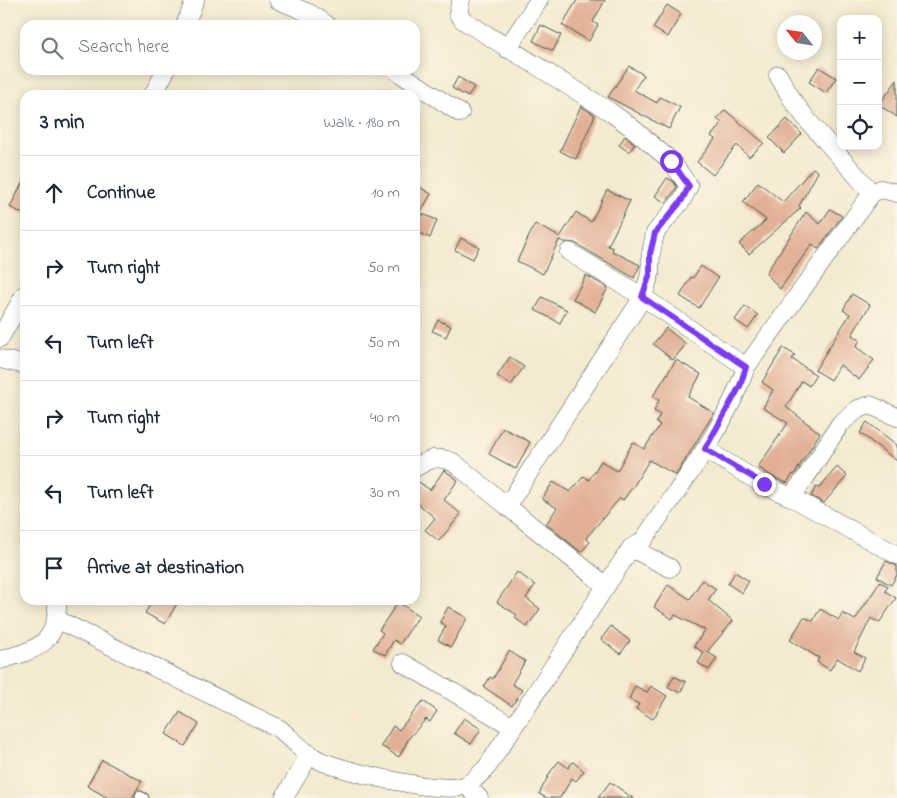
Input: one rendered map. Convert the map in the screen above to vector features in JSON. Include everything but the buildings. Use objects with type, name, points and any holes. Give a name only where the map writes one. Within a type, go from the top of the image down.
[{"type":"street","points":[[187,20],[195,0]]},
{"type":"street","points":[[278,0],[311,14],[320,20]]},
{"type":"street","points":[[461,0],[458,14],[463,20],[609,111],[631,127],[671,161],[689,186],[682,200],[655,233],[650,254],[650,274],[642,297],[508,506]]},
{"type":"street","points":[[507,49],[539,0]]},
{"type":"street","points":[[156,90],[163,75]]},
{"type":"street","points":[[403,75],[460,113]]},
{"type":"street","points":[[778,75],[793,101],[809,122],[872,193]]},
{"type":"street","points":[[56,619],[280,729],[310,754],[323,762],[373,777],[439,788],[466,786],[486,767],[631,548],[642,542],[705,449],[740,386],[746,367],[872,193],[881,189],[897,194]]},
{"type":"street","points":[[569,252],[642,297],[746,367]]},
{"type":"street","points":[[0,338],[20,303]]},
{"type":"street","points":[[0,359],[20,364]]},
{"type":"street","points":[[791,498],[840,424],[858,409],[870,405],[897,417]]},
{"type":"street","points":[[705,449],[764,484],[897,555]]},
{"type":"street","points":[[420,465],[431,459],[442,457],[453,462],[606,586]]},
{"type":"street","points":[[631,548],[670,568]]},
{"type":"street","points":[[0,660],[25,653],[42,644],[53,629],[57,605]]},
{"type":"street","points":[[402,663],[513,727]]},
{"type":"street","points":[[284,798],[310,754]]},
{"type":"street","points":[[466,786],[479,798]]},
{"type":"route","points":[[671,161],[689,186],[682,200],[655,233],[650,254],[650,274],[642,297],[746,367],[740,386],[705,449],[764,484]]}]
